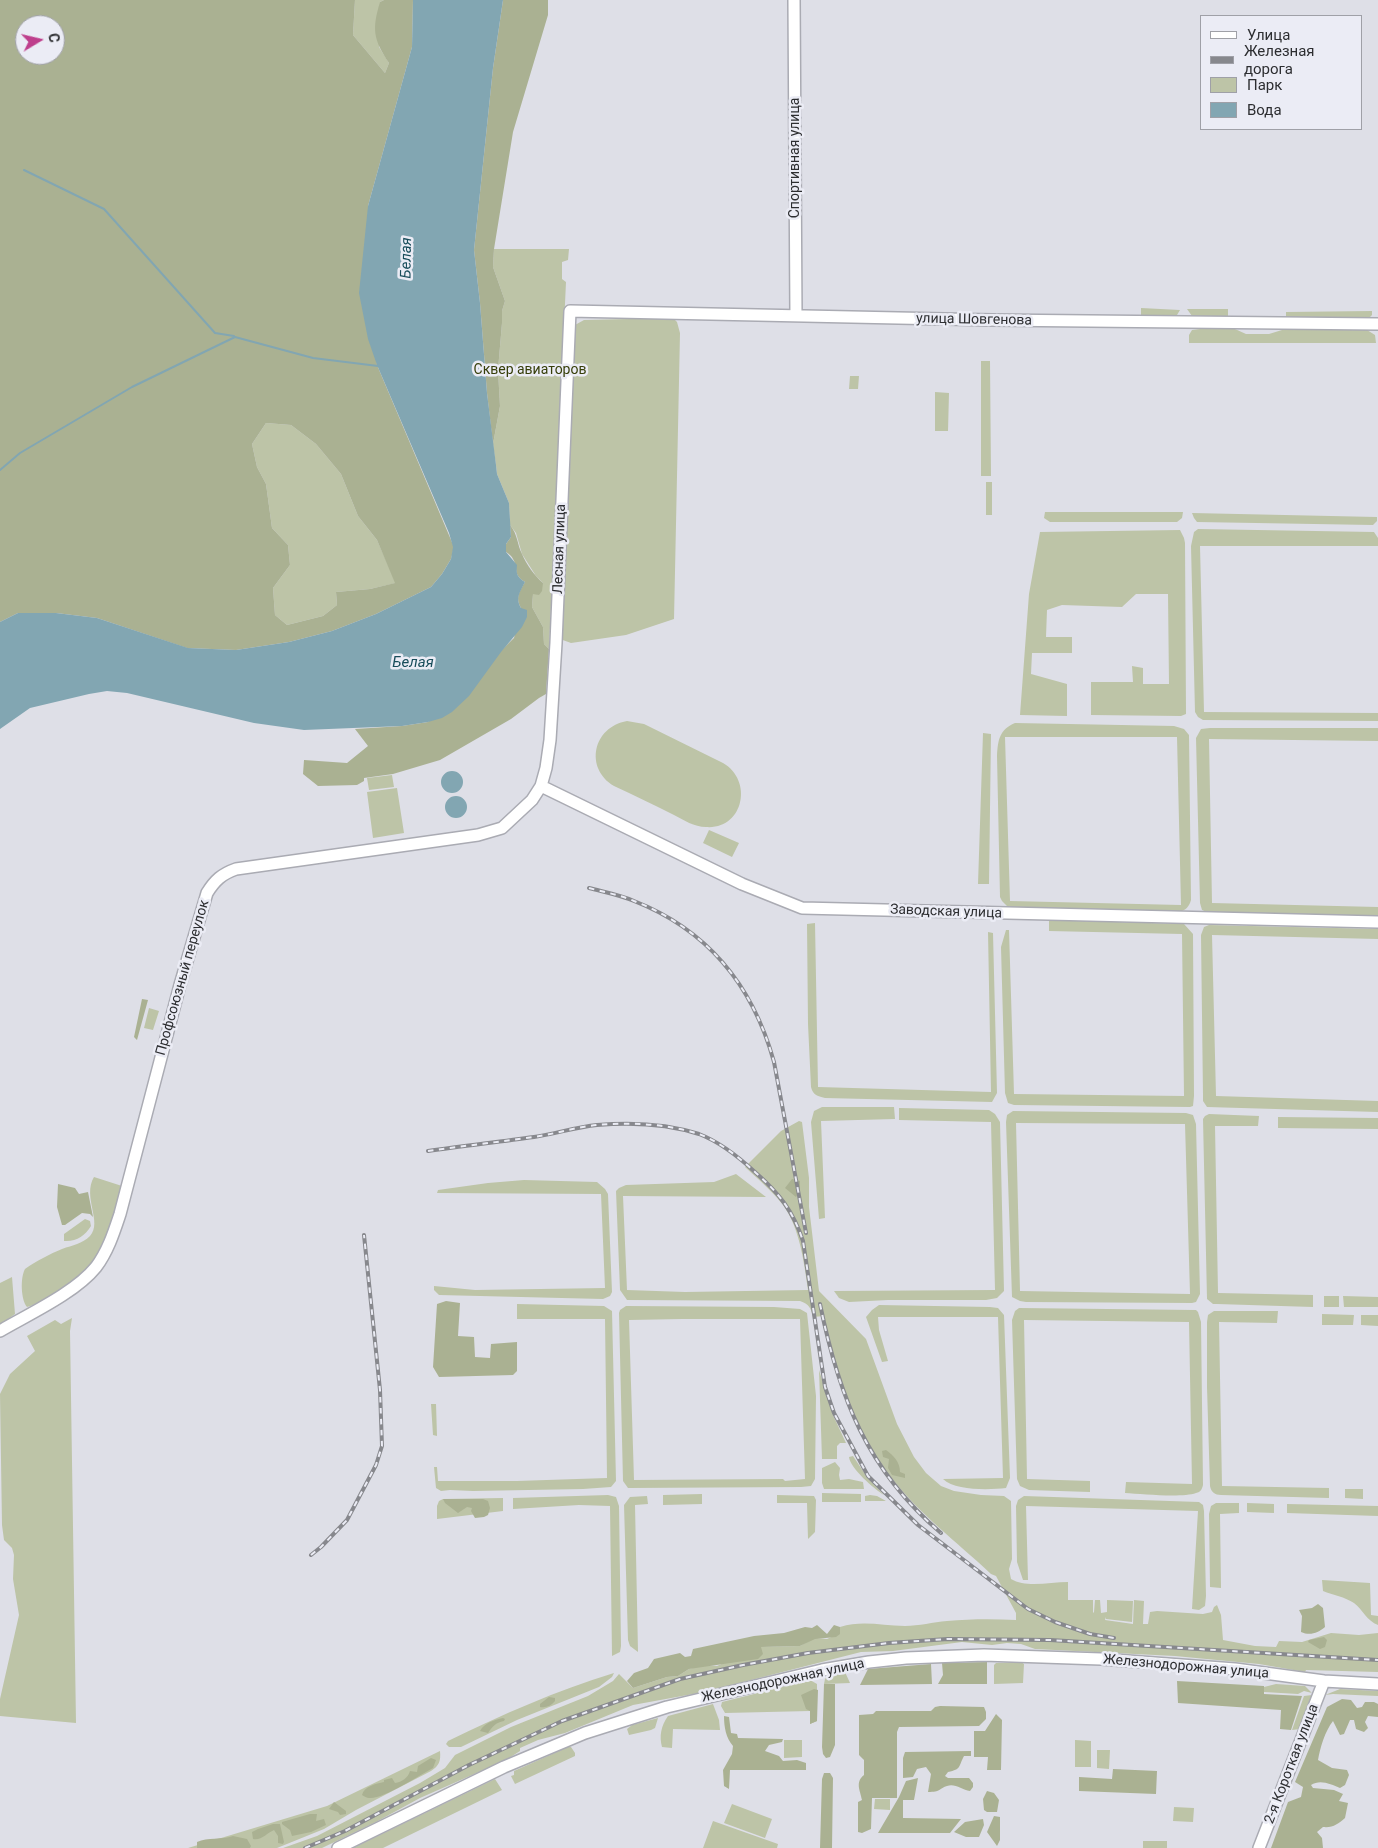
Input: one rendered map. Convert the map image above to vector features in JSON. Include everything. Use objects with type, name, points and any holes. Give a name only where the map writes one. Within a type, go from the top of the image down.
[{"type":"main road","name":"Спортивная улица","points":[[794,0],[796,316]]},
{"type":"main road","name":"улица Шовгенова","points":[[570,312],[1179,323],[1378,324]]},
{"type":"main road","name":"Лесная улица","points":[[541,786],[550,740],[556,643],[570,312]]},
{"type":"main road","name":"Заводская улица","points":[[541,786],[742,884],[802,908],[1378,922]]},
{"type":"main road","name":"Профсоюзный переулок","points":[[0,1331],[78,1284],[97,1266],[110,1243],[120,1214],[180,986],[207,893],[214,881],[224,873],[236,869],[478,835],[502,828],[532,800],[541,786]]},
{"type":"main road","name":"Железнодорожная улица","points":[[338,1848],[504,1767],[585,1733],[667,1707],[822,1670],[862,1663],[943,1656],[1027,1656],[1101,1659],[1235,1669],[1324,1681],[1378,1684]]},
{"type":"main road","name":"2-я Короткая улица","points":[[1259,1848],[1324,1681]]},
{"type":"green space","points":[[0,0],[355,0],[353,35],[385,73],[389,63],[377,40],[375,27],[380,2],[384,0],[413,0],[412,47],[368,206],[377,365],[454,547],[451,559],[442,574],[431,587],[376,614],[332,631],[289,642],[236,650],[187,648],[97,618],[56,613],[18,613],[0,622]],"holes":[[[266,423],[291,425],[316,444],[341,474],[358,516],[377,540],[395,583],[370,589],[336,592],[337,605],[323,616],[287,625],[275,615],[273,588],[290,565],[288,545],[272,528],[266,484],[257,467],[252,444]]]},
{"type":"green space","points":[[355,0],[384,0],[380,2],[379,47],[389,63],[385,73],[353,35]]},
{"type":"green space","points":[[503,0],[548,0],[548,15],[513,132],[494,249],[493,267],[505,301],[502,311],[498,370],[500,406],[493,444],[474,250],[493,68]]},
{"type":"green space","name":"Сквер авиаторов","points":[[494,249],[569,249],[568,260],[562,262],[562,279],[566,282],[549,649],[544,644],[543,627],[532,607],[533,594],[543,583],[536,576],[522,554],[516,533],[510,525],[509,503],[497,474],[493,444],[500,406],[498,370],[502,311],[505,301],[493,267]]},
{"type":"green space","points":[[1141,308],[1180,310],[1174,316],[1141,316]]},
{"type":"green space","points":[[1187,309],[1228,309],[1228,317],[1192,316]]},
{"type":"green space","points":[[1372,311],[1372,315],[1369,318],[1363,319],[1286,319],[1286,312]]},
{"type":"green space","points":[[673,318],[677,322],[680,333],[674,619],[626,635],[571,643],[560,639],[575,325],[584,320]]},
{"type":"green space","points":[[1235,329],[1246,334],[1269,334],[1282,330],[1367,330],[1375,335],[1376,343],[1189,343],[1189,335],[1192,330]]},
{"type":"green space","points":[[981,361],[990,361],[991,476],[981,476]]},
{"type":"green space","points":[[850,376],[859,376],[858,389],[849,389]]},
{"type":"green space","points":[[935,392],[949,393],[948,431],[935,431]]},
{"type":"green space","points":[[266,423],[291,425],[316,444],[341,474],[358,516],[377,540],[396,583],[370,589],[336,592],[337,605],[323,616],[287,625],[275,615],[273,588],[290,565],[288,545],[272,528],[266,484],[257,467],[252,444]]},
{"type":"green space","points":[[986,482],[992,482],[992,515],[986,515]]},
{"type":"green space","points":[[1045,512],[1183,512],[1182,518],[1177,522],[1050,522],[1044,518]]},
{"type":"green space","points":[[1192,513],[1377,517],[1377,521],[1373,525],[1197,522]]},
{"type":"green space","points":[[510,525],[515,532],[520,550],[526,562],[543,583],[542,591],[539,595],[533,594],[532,607],[543,627],[544,644],[549,649],[546,694],[511,719],[440,760],[393,774],[364,778],[364,781],[357,785],[318,786],[303,774],[304,760],[347,763],[368,746],[355,729],[428,722],[514,638],[521,608],[518,595],[525,582],[517,574],[513,558],[506,552],[506,544],[511,537]]},
{"type":"green space","points":[[1198,529],[1374,532],[1378,538],[1378,546],[1200,546],[1204,712],[1378,713],[1378,721],[1203,720],[1198,717],[1195,712],[1191,546],[1194,532]]},
{"type":"green space","points":[[1180,530],[1185,543],[1186,714],[1181,716],[1091,715],[1091,682],[1133,682],[1132,666],[1143,668],[1143,684],[1169,684],[1168,594],[1136,594],[1122,607],[1062,605],[1047,610],[1046,637],[1072,637],[1072,653],[1032,653],[1031,674],[1067,684],[1067,716],[1020,715],[1029,594],[1040,532]]},
{"type":"green space","points":[[627,721],[644,724],[723,763],[733,771],[739,781],[741,792],[740,803],[736,813],[729,821],[719,826],[702,827],[693,825],[614,786],[605,778],[599,769],[596,749],[606,731],[615,725]]},
{"type":"green space","points":[[1015,723],[1174,726],[1184,729],[1189,735],[1191,900],[1187,908],[1179,912],[1009,908],[1002,901],[1000,897],[997,756],[1000,736]],"holes":[[[1005,737],[1177,737],[1181,905],[1010,901]]]},
{"type":"green space","points":[[1378,728],[1378,741],[1209,739],[1212,903],[1378,907],[1378,917],[1209,913],[1202,910],[1200,903],[1196,738],[1201,729]]},
{"type":"green space","points":[[983,733],[991,734],[989,884],[978,884]]},
{"type":"green space","points":[[392,775],[394,787],[369,790],[367,778]]},
{"type":"green space","points":[[397,788],[404,833],[373,838],[367,792]]},
{"type":"green space","points":[[709,830],[739,843],[732,857],[703,843]]},
{"type":"green space","points":[[1049,920],[1184,924],[1193,934],[1193,1106],[1014,1105],[1008,1103],[1005,1093],[1001,947],[1006,930],[1009,930],[1014,1094],[1184,1096],[1182,934],[1049,931]]},
{"type":"green space","points":[[815,923],[818,1087],[991,1092],[988,932],[993,933],[997,1093],[992,1102],[825,1098],[814,1093],[811,1087],[808,1024],[807,924]]},
{"type":"green space","points":[[1209,925],[1378,929],[1378,939],[1212,935],[1216,1096],[1378,1101],[1378,1112],[1207,1107],[1203,1101],[1201,935],[1204,927]]},
{"type":"green space","points":[[142,999],[148,1000],[137,1040],[134,1037]]},
{"type":"green space","points":[[149,1008],[159,1011],[153,1030],[144,1028]]},
{"type":"green space","points":[[822,1107],[894,1107],[895,1119],[821,1121],[825,1218],[819,1219],[811,1122],[814,1111]]},
{"type":"green space","points":[[899,1108],[989,1110],[995,1114],[1000,1122],[1004,1291],[997,1298],[986,1300],[849,1302],[839,1298],[834,1291],[995,1290],[991,1122],[899,1120]]},
{"type":"green space","points":[[1013,1111],[1186,1113],[1193,1115],[1196,1124],[1200,1294],[1196,1302],[1026,1302],[1012,1297],[1007,1115]],"holes":[[[1016,1123],[1185,1124],[1190,1294],[1020,1291]]]},
{"type":"green space","points":[[1209,1114],[1259,1116],[1258,1126],[1215,1126],[1218,1293],[1313,1295],[1313,1307],[1213,1304],[1207,1299],[1203,1119]]},
{"type":"green space","points":[[1278,1117],[1378,1118],[1378,1129],[1278,1128]]},
{"type":"green space","points":[[799,1121],[802,1122],[809,1178],[809,1207],[819,1291],[866,1339],[897,1424],[914,1457],[926,1473],[941,1486],[954,1491],[1004,1496],[1011,1501],[1012,1559],[1009,1569],[1011,1579],[1031,1584],[1068,1582],[1068,1600],[1093,1600],[1093,1613],[1095,1600],[1100,1600],[1101,1613],[1107,1612],[1107,1600],[1133,1601],[1132,1622],[1106,1619],[1106,1617],[1105,1620],[1133,1624],[1134,1600],[1144,1601],[1143,1624],[1148,1624],[1150,1612],[1203,1614],[1212,1612],[1217,1605],[1221,1615],[1223,1640],[1255,1646],[1276,1647],[1279,1641],[1302,1642],[1331,1633],[1359,1635],[1378,1633],[1378,1672],[1306,1670],[1305,1672],[1259,1664],[1175,1656],[1035,1649],[1021,1644],[1007,1643],[992,1645],[962,1642],[893,1651],[861,1652],[704,1692],[633,1705],[565,1733],[538,1740],[520,1748],[520,1751],[506,1760],[420,1798],[322,1848],[283,1848],[317,1836],[420,1783],[445,1768],[455,1755],[511,1727],[588,1696],[613,1681],[619,1674],[633,1688],[667,1677],[678,1676],[689,1669],[703,1665],[717,1666],[760,1647],[800,1646],[815,1638],[827,1639],[840,1633],[840,1627],[848,1625],[905,1626],[964,1620],[1016,1620],[1016,1613],[996,1576],[991,1574],[925,1515],[901,1490],[878,1459],[867,1441],[848,1400],[828,1336],[824,1316],[813,1317],[809,1307],[800,1301],[627,1300],[620,1290],[616,1191],[619,1188],[626,1185],[714,1182],[736,1174],[766,1197],[623,1196],[627,1290],[685,1292],[808,1290],[800,1246],[789,1214],[765,1185],[745,1167],[781,1131]]},
{"type":"green space","points":[[94,1177],[122,1186],[113,1220],[103,1246],[96,1258],[74,1280],[43,1300],[27,1307],[23,1299],[22,1289],[22,1278],[25,1269],[38,1260],[84,1241],[90,1236],[94,1224],[90,1193]]},
{"type":"green space","points":[[792,1179],[800,1181],[800,1191],[796,1197],[785,1188]]},
{"type":"green space","points":[[524,1180],[597,1182],[605,1189],[608,1194],[612,1292],[610,1296],[603,1299],[439,1295],[434,1290],[434,1286],[475,1290],[605,1288],[601,1194],[437,1193],[438,1190]]},
{"type":"green space","points":[[58,1184],[75,1188],[79,1194],[88,1192],[93,1217],[90,1214],[82,1213],[65,1225],[62,1225],[57,1207]]},
{"type":"green space","points":[[85,1219],[90,1221],[91,1226],[86,1233],[80,1238],[64,1241],[64,1234]]},
{"type":"green space","points":[[12,1277],[15,1314],[0,1325],[0,1283]]},
{"type":"green space","points":[[1324,1296],[1339,1296],[1339,1307],[1324,1307]]},
{"type":"green space","points":[[1343,1296],[1378,1297],[1378,1307],[1344,1307]]},
{"type":"green space","points":[[446,1301],[460,1303],[458,1336],[474,1337],[475,1357],[490,1358],[491,1344],[517,1342],[517,1371],[513,1375],[439,1377],[433,1367],[437,1304]]},
{"type":"green space","points":[[517,1304],[604,1306],[612,1311],[616,1481],[611,1487],[473,1491],[441,1491],[436,1488],[434,1467],[437,1467],[438,1481],[607,1478],[605,1319],[517,1319]]},
{"type":"green space","points":[[879,1305],[990,1307],[998,1308],[1004,1315],[1010,1478],[1006,1488],[964,1488],[948,1483],[943,1479],[1003,1478],[998,1317],[878,1317],[879,1330],[888,1361],[882,1362],[866,1317]]},
{"type":"green space","points":[[626,1306],[774,1307],[800,1309],[807,1313],[816,1396],[815,1479],[811,1486],[628,1488],[623,1481],[620,1310]],"holes":[[[800,1319],[805,1479],[785,1481],[783,1479],[634,1480],[629,1320]]]},
{"type":"green space","points":[[1019,1308],[1196,1310],[1198,1312],[1201,1322],[1203,1485],[1198,1493],[1162,1495],[1125,1493],[1126,1482],[1192,1484],[1189,1322],[1024,1320],[1027,1479],[1090,1481],[1090,1492],[1029,1490],[1020,1486],[1017,1479],[1012,1320],[1015,1311]]},
{"type":"green space","points":[[1214,1311],[1278,1311],[1277,1323],[1219,1322],[1222,1486],[1329,1488],[1329,1498],[1219,1495],[1211,1490],[1207,1387],[1207,1322],[1208,1315]]},
{"type":"green space","points":[[1322,1314],[1354,1315],[1353,1325],[1322,1325]]},
{"type":"green space","points":[[1361,1315],[1378,1315],[1378,1326],[1361,1325]]},
{"type":"green space","points":[[72,1318],[70,1331],[76,1723],[0,1716],[0,1699],[19,1615],[13,1579],[14,1555],[12,1548],[4,1540],[2,1525],[0,1394],[10,1374],[35,1351],[27,1336],[55,1320],[61,1324]]},
{"type":"green space","points":[[819,1370],[833,1415],[846,1443],[840,1443],[837,1446],[837,1459],[822,1459]]},
{"type":"green space","points":[[431,1404],[436,1404],[437,1436],[433,1435]]},
{"type":"green space","points":[[886,1450],[896,1460],[900,1472],[905,1474],[905,1478],[892,1475],[888,1468],[889,1459],[883,1457],[882,1451]]},
{"type":"green space","points":[[853,1456],[867,1477],[884,1495],[853,1467],[849,1457]]},
{"type":"green space","points":[[835,1462],[840,1468],[840,1480],[849,1479],[863,1482],[864,1489],[824,1489],[822,1468]]},
{"type":"green space","points":[[1345,1489],[1363,1489],[1363,1499],[1345,1498]]},
{"type":"green space","points":[[822,1493],[861,1494],[861,1502],[822,1502]]},
{"type":"green space","points":[[702,1494],[702,1504],[663,1505],[663,1495]]},
{"type":"green space","points":[[608,1495],[616,1497],[619,1506],[621,1646],[620,1652],[612,1656],[610,1506],[579,1505],[513,1509],[513,1498]]},
{"type":"green space","points":[[777,1495],[814,1496],[816,1500],[815,1532],[808,1539],[807,1503],[777,1503]]},
{"type":"green space","points":[[647,1496],[648,1504],[635,1505],[638,1652],[630,1646],[628,1640],[624,1505],[630,1497]]},
{"type":"green space","points":[[865,1496],[877,1496],[886,1501],[865,1501]]},
{"type":"green space","points":[[1024,1496],[1199,1502],[1203,1505],[1204,1511],[1205,1606],[1199,1610],[1192,1609],[1198,1511],[1026,1506],[1028,1580],[1023,1580],[1017,1562],[1016,1506],[1018,1500]]},
{"type":"green space","points":[[503,1498],[503,1511],[437,1519],[437,1506],[439,1501],[443,1499]]},
{"type":"green space","points":[[443,1499],[483,1499],[488,1501],[490,1508],[488,1515],[475,1518],[471,1511],[472,1508],[467,1507],[458,1513],[445,1503]]},
{"type":"green space","points":[[1216,1503],[1239,1503],[1239,1513],[1220,1514],[1221,1588],[1210,1587],[1209,1514],[1211,1506]]},
{"type":"green space","points":[[1247,1503],[1274,1504],[1274,1513],[1247,1512]]},
{"type":"green space","points":[[1287,1504],[1378,1506],[1378,1516],[1287,1513]]},
{"type":"green space","points":[[1322,1580],[1370,1583],[1371,1615],[1378,1616],[1378,1625],[1371,1621],[1354,1603],[1323,1591]]},
{"type":"green space","points":[[1318,1604],[1323,1608],[1325,1627],[1314,1633],[1301,1632],[1302,1616],[1299,1610],[1312,1608]]},
{"type":"green space","points":[[817,1625],[827,1634],[834,1625],[840,1627],[840,1634],[836,1637],[815,1639],[800,1646],[761,1647],[763,1654],[758,1659],[689,1669],[678,1676],[667,1677],[633,1688],[627,1681],[634,1673],[648,1668],[654,1659],[680,1653],[685,1657],[691,1656],[693,1649],[754,1636],[784,1633],[805,1627],[812,1628]]},
{"type":"green space","points":[[1324,1637],[1327,1640],[1325,1647],[1320,1649],[1308,1642],[1309,1640]]},
{"type":"green space","points":[[987,1662],[987,1684],[938,1684],[943,1675],[942,1663]]},
{"type":"green space","points":[[1021,1662],[1024,1664],[1023,1683],[994,1684],[994,1665],[996,1663]]},
{"type":"green space","points":[[931,1664],[932,1684],[860,1685],[868,1669]]},
{"type":"green space","points":[[845,1672],[850,1683],[824,1684],[827,1677]]},
{"type":"green space","points":[[614,1673],[612,1677],[599,1687],[517,1720],[461,1747],[449,1747],[446,1744],[448,1741],[530,1704],[571,1687]]},
{"type":"green space","points":[[810,1680],[817,1684],[817,1721],[810,1724],[810,1711],[725,1713],[721,1706],[722,1702]]},
{"type":"green space","points":[[1177,1681],[1264,1686],[1264,1694],[1302,1696],[1291,1730],[1280,1729],[1281,1710],[1178,1703]]},
{"type":"green space","points":[[824,1684],[835,1684],[835,1745],[830,1757],[826,1758],[822,1747]]},
{"type":"green space","points":[[1276,1684],[1305,1686],[1312,1693],[1304,1691],[1298,1694],[1264,1692],[1264,1687]]},
{"type":"green space","points":[[814,1689],[818,1690],[817,1721],[810,1724],[810,1711],[806,1709],[801,1695]]},
{"type":"green space","points":[[1340,1689],[1378,1691],[1378,1696],[1325,1695]]},
{"type":"green space","points":[[1312,1695],[1300,1729],[1292,1730],[1304,1696]]},
{"type":"green space","points":[[549,1697],[555,1698],[555,1701],[548,1706],[540,1707],[540,1704]]},
{"type":"green space","points":[[1342,1699],[1351,1700],[1357,1708],[1362,1707],[1365,1702],[1378,1704],[1378,1717],[1368,1716],[1365,1722],[1368,1728],[1364,1732],[1356,1729],[1354,1720],[1350,1720],[1344,1734],[1340,1735],[1333,1721],[1322,1745],[1318,1760],[1332,1768],[1347,1770],[1349,1775],[1345,1785],[1340,1788],[1322,1782],[1311,1785],[1313,1788],[1334,1790],[1343,1794],[1339,1801],[1348,1803],[1345,1818],[1335,1825],[1323,1827],[1317,1832],[1322,1838],[1323,1848],[1271,1848],[1288,1802],[1301,1797],[1303,1787],[1295,1782],[1327,1707]]},
{"type":"green space","points":[[713,1704],[719,1720],[720,1730],[673,1729],[672,1748],[662,1747],[661,1731],[668,1716]]},
{"type":"green space","points":[[935,1707],[984,1707],[986,1719],[979,1726],[899,1727],[897,1732],[897,1798],[872,1798],[871,1829],[862,1833],[858,1832],[858,1802],[862,1800],[859,1783],[864,1775],[864,1760],[859,1755],[859,1715],[873,1714],[876,1711],[931,1711]]},
{"type":"green space","points":[[996,1714],[1002,1720],[1001,1770],[987,1770],[988,1757],[974,1757],[974,1731],[985,1731]]},
{"type":"green space","points":[[724,1716],[729,1717],[731,1733],[737,1734],[738,1738],[783,1739],[782,1742],[769,1745],[765,1751],[779,1756],[783,1761],[797,1760],[806,1763],[806,1770],[730,1770],[729,1789],[724,1786],[723,1770],[732,1754],[733,1746],[726,1732]]},
{"type":"green space","points":[[658,1718],[655,1728],[629,1735],[627,1729],[632,1725]]},
{"type":"green space","points":[[505,1719],[504,1721],[494,1725],[488,1733],[480,1731],[487,1724]]},
{"type":"green space","points":[[784,1740],[802,1740],[802,1757],[784,1758]]},
{"type":"green space","points":[[1075,1740],[1091,1741],[1091,1767],[1075,1767]]},
{"type":"green space","points":[[571,1747],[575,1756],[515,1784],[511,1776],[514,1775],[514,1771]]},
{"type":"green space","points":[[1097,1750],[1110,1750],[1109,1769],[1097,1768]]},
{"type":"green space","points":[[440,1751],[439,1763],[431,1771],[324,1829],[277,1848],[188,1848],[327,1806]]},
{"type":"green space","points":[[971,1751],[971,1756],[964,1756],[958,1769],[948,1772],[945,1776],[948,1778],[969,1778],[973,1783],[970,1791],[950,1785],[937,1791],[928,1792],[931,1774],[926,1767],[917,1769],[913,1777],[903,1778],[903,1758],[905,1752]]},
{"type":"green space","points":[[431,1758],[436,1760],[433,1768],[401,1786],[375,1798],[368,1798],[362,1795],[365,1789],[384,1782],[384,1780],[392,1778],[395,1783],[402,1781],[408,1776],[410,1771],[417,1772],[418,1766]]},
{"type":"green space","points":[[1113,1769],[1157,1771],[1156,1794],[1079,1791],[1079,1777],[1112,1779]]},
{"type":"green space","points":[[824,1773],[830,1773],[833,1778],[832,1848],[820,1848],[822,1779]]},
{"type":"green space","points":[[918,1778],[914,1800],[903,1800],[903,1818],[961,1819],[950,1833],[878,1833],[906,1781]]},
{"type":"green space","points":[[495,1779],[502,1790],[383,1848],[353,1848]]},
{"type":"green space","points":[[987,1791],[994,1793],[999,1800],[997,1812],[987,1812],[984,1810],[983,1799]]},
{"type":"green space","points":[[875,1799],[890,1799],[890,1810],[874,1809]]},
{"type":"green space","points":[[334,1802],[346,1811],[346,1814],[340,1815],[338,1812],[329,1809]]},
{"type":"green space","points":[[732,1804],[772,1819],[765,1838],[724,1823]]},
{"type":"green space","points":[[1174,1807],[1194,1808],[1193,1822],[1173,1821]]},
{"type":"green space","points":[[310,1814],[317,1814],[316,1821],[324,1819],[326,1825],[311,1832],[292,1836],[290,1830],[282,1824],[282,1822]]},
{"type":"green space","points":[[994,1816],[1000,1817],[1000,1840],[997,1846],[987,1832]]},
{"type":"green space","points":[[983,1819],[984,1825],[979,1837],[966,1837],[954,1832],[965,1822]]},
{"type":"green space","points":[[713,1821],[778,1844],[777,1848],[703,1848]]},
{"type":"green space","points":[[273,1824],[280,1824],[283,1844],[278,1843],[278,1836],[274,1830],[261,1838],[253,1839],[252,1832]]},
{"type":"green space","points":[[233,1836],[247,1839],[251,1846],[250,1848],[197,1848],[197,1842],[201,1840]]},
{"type":"green space","points":[[1143,1841],[1167,1841],[1167,1848],[1143,1848]]},
{"type":"water","name":"Белая","points":[[413,0],[503,0],[493,68],[474,250],[487,393],[497,474],[509,503],[511,537],[506,544],[506,552],[517,565],[519,577],[525,582],[518,598],[521,608],[527,610],[527,617],[522,627],[469,696],[452,712],[442,718],[428,722],[402,726],[304,730],[254,723],[127,693],[107,691],[30,708],[0,729],[0,622],[18,613],[56,613],[97,618],[188,648],[236,650],[289,642],[332,631],[376,614],[431,587],[451,559],[453,547],[449,533],[377,365],[368,339],[359,293],[368,206],[412,47]]},
{"type":"water","points":[[452,771],[460,774],[463,782],[460,790],[452,793],[444,790],[441,782],[444,774]]},
{"type":"water","points":[[456,796],[464,799],[467,807],[464,815],[456,818],[448,815],[445,807],[448,799]]},
{"type":"waterway","points":[[24,170],[104,209],[215,333],[234,336]]},
{"type":"waterway","points":[[0,470],[20,453],[132,387],[235,337],[313,358],[378,366]]},
{"type":"railway","points":[[589,888],[634,901],[660,913],[684,928],[724,964],[740,985],[754,1009],[774,1062],[806,1233]]},
{"type":"railway","points":[[428,1151],[534,1137],[589,1126],[610,1124],[662,1126],[699,1134],[715,1141],[764,1180],[778,1195],[795,1221],[803,1241],[825,1387],[834,1413],[868,1476],[918,1525],[1028,1609],[1055,1622],[1090,1634],[1114,1638]]},
{"type":"railway","points":[[311,1555],[347,1520],[376,1465],[382,1446],[380,1390],[364,1235]]},
{"type":"railway","points":[[820,1304],[837,1370],[847,1401],[860,1430],[875,1457],[894,1484],[915,1509],[941,1533]]},
{"type":"railway","points":[[305,1848],[345,1831],[469,1765],[562,1721],[680,1679],[808,1653],[889,1643],[948,1639],[1050,1640],[1378,1660]]}]
